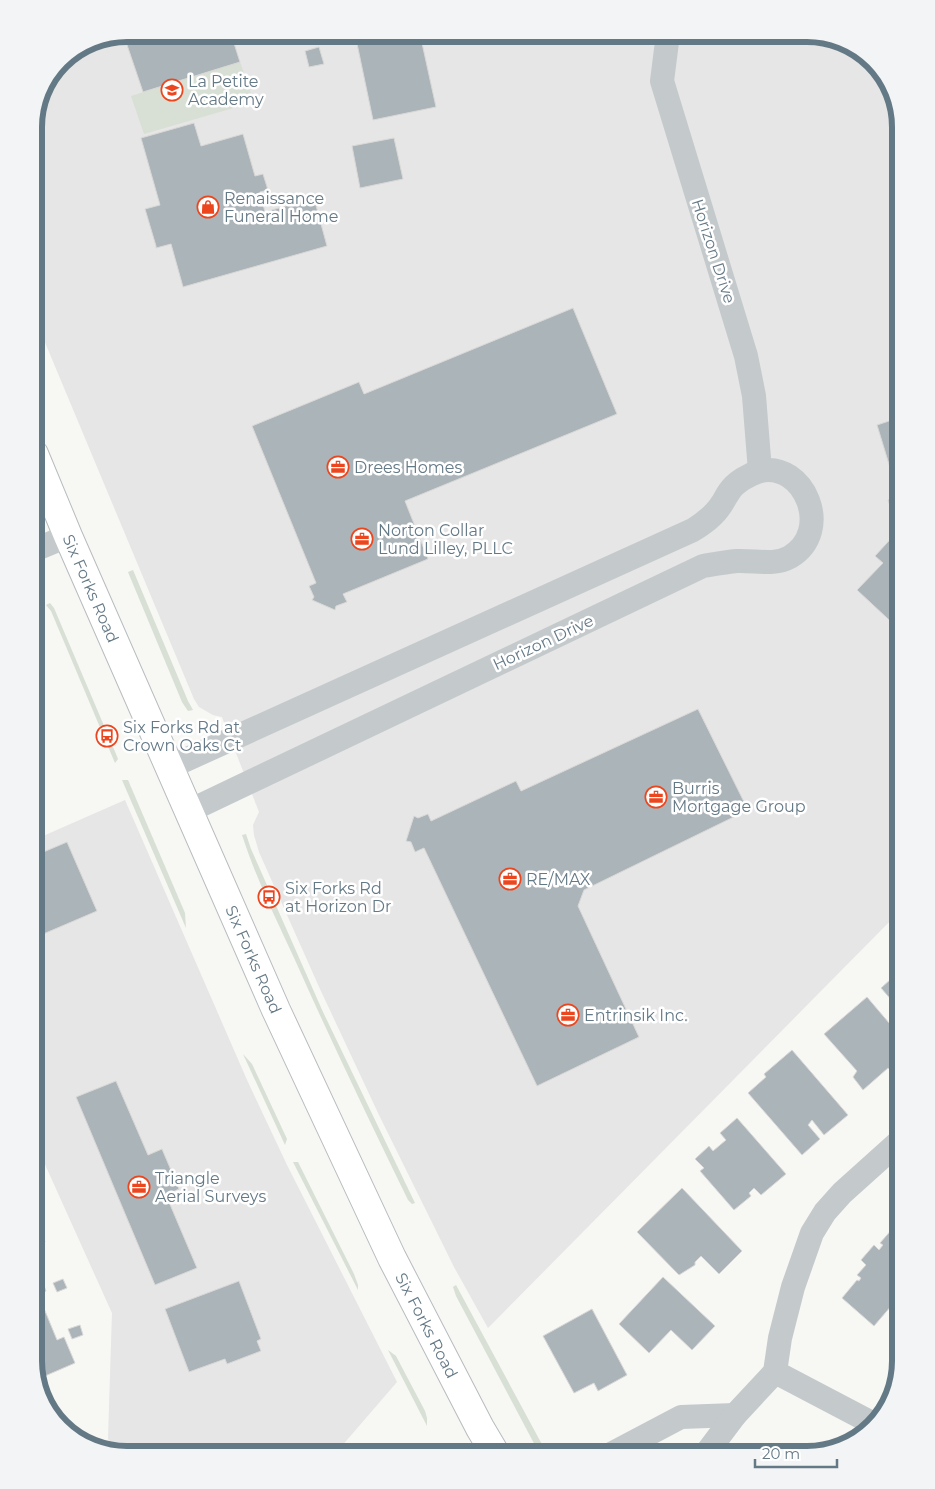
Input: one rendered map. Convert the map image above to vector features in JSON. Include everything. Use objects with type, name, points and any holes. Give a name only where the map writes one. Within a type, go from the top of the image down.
[{"type":"main road","name":"Six Forks Road","points":[[43,475],[276,1010],[392,1258],[491,1446]]},
{"type":"street","name":"Horizon Drive","points":[[189,811],[703,566],[737,561],[766,563],[780,561],[790,557],[802,548],[808,540],[812,527],[812,510],[799,485],[788,476],[774,470],[760,471],[754,396],[746,356],[662,81],[667,43]]},
{"type":"street","points":[[170,767],[693,530],[712,516],[730,490],[742,480],[760,471]]},
{"type":"street","points":[[43,546],[68,536]]},
{"type":"street","points":[[712,1446],[735,1415],[775,1372],[780,1338],[792,1287],[812,1233],[825,1212],[842,1193],[892,1148]]},
{"type":"street","points":[[775,1372],[868,1421]]},
{"type":"street","points":[[626,1446],[681,1417],[735,1415]]},
{"type":"shaded area","points":[[128,42],[813,43],[824,44],[845,51],[871,71],[884,90],[888,100],[892,128],[892,919],[488,1328],[454,1267],[379,1115],[259,852],[253,825],[259,812],[222,717],[213,715],[199,707],[43,337],[43,122],[49,95],[67,67],[95,49],[111,44]]},
{"type":"shaded area","points":[[240,62],[254,102],[144,134],[131,96]]},
{"type":"shaded area","points":[[133,570],[193,710],[188,711],[182,702],[128,572]]},
{"type":"shaded area","points":[[50,603],[54,608],[116,754],[118,759],[115,763],[51,611],[46,605]]},
{"type":"shaded area","points":[[122,780],[128,780],[185,913],[186,928]]},
{"type":"shaded area","points":[[125,800],[247,1080],[287,1165],[397,1382],[342,1446],[122,1446],[113,1445],[108,1439],[112,1313],[42,1158],[42,836]]},
{"type":"shaded area","points":[[246,834],[323,1012],[415,1203],[412,1204],[408,1200],[322,1020],[260,883],[242,835]]},
{"type":"shaded area","points":[[243,1054],[252,1064],[287,1139],[285,1145]]},
{"type":"shaded area","points":[[293,1162],[298,1162],[354,1274],[358,1290]]},
{"type":"shaded area","points":[[456,1285],[543,1446],[535,1446],[453,1287]]},
{"type":"shaded area","points":[[388,1350],[396,1356],[425,1411],[427,1426]]},
{"type":"building","points":[[126,42],[234,42],[240,62],[143,92]]},
{"type":"building","points":[[357,42],[422,42],[436,107],[373,120]]},
{"type":"building","points":[[319,47],[324,64],[309,67],[305,51]]},
{"type":"building","name":"Renaissance Funeral Home","points":[[194,123],[201,146],[243,134],[255,176],[263,174],[268,190],[260,192],[265,212],[314,198],[327,246],[183,287],[171,244],[156,248],[145,209],[160,205],[141,138]]},
{"type":"building","points":[[394,138],[403,179],[360,188],[352,146]]},
{"type":"building","points":[[573,308],[617,414],[405,501],[428,559],[343,594],[347,602],[336,606],[335,610],[312,600],[314,597],[309,586],[316,583],[252,426],[359,382],[364,394]]},
{"type":"building","points":[[892,420],[892,474],[877,425]]},
{"type":"building","points":[[892,499],[892,512],[888,500]]},
{"type":"building","points":[[892,538],[892,623],[857,590],[883,563],[875,556]]},
{"type":"building","points":[[698,709],[748,810],[584,890],[578,906],[639,1037],[537,1086],[424,848],[415,852],[411,842],[406,841],[414,816],[418,818],[428,814],[431,821],[516,781],[521,791]]},
{"type":"building","points":[[67,842],[97,911],[42,934],[42,852]]},
{"type":"building","points":[[892,978],[892,1001],[881,988]]},
{"type":"building","points":[[867,997],[892,1026],[892,1072],[888,1068],[863,1090],[853,1077],[857,1071],[824,1034]]},
{"type":"building","points":[[792,1050],[848,1115],[824,1135],[812,1120],[808,1125],[820,1139],[802,1155],[748,1093],[766,1077],[764,1074]]},
{"type":"building","points":[[116,1081],[148,1155],[162,1149],[179,1189],[166,1195],[197,1268],[155,1285],[76,1097]]},
{"type":"building","points":[[737,1118],[786,1174],[761,1195],[754,1188],[749,1193],[751,1196],[734,1210],[700,1171],[704,1168],[695,1159],[709,1146],[713,1151],[726,1140],[720,1133]]},
{"type":"building","points":[[682,1188],[742,1251],[719,1274],[701,1256],[695,1262],[695,1265],[679,1275],[637,1232]]},
{"type":"building","points":[[892,1229],[892,1305],[874,1326],[842,1298],[857,1280],[859,1281],[861,1278],[857,1275],[866,1265],[861,1260],[874,1245],[879,1250],[883,1245],[880,1243]]},
{"type":"building","points":[[663,1277],[715,1326],[692,1350],[671,1330],[649,1353],[619,1324]]},
{"type":"building","points":[[63,1279],[67,1288],[57,1292],[53,1283]]},
{"type":"building","points":[[42,1281],[46,1291],[42,1292]]},
{"type":"building","points":[[239,1281],[261,1339],[257,1341],[261,1351],[227,1364],[225,1359],[189,1372],[165,1309]]},
{"type":"building","points":[[42,1304],[57,1340],[64,1337],[75,1363],[44,1376]]},
{"type":"building","points":[[592,1309],[627,1375],[598,1391],[594,1383],[574,1393],[543,1336]]},
{"type":"building","points":[[80,1325],[83,1335],[72,1339],[68,1329]]},
{"type":"place","name":"La Petite Academy","points":[[172,90]]},
{"type":"place","name":"Renaissance Funeral Home","points":[[208,207]]},
{"type":"place","name":"Drees Homes","points":[[338,467]]},
{"type":"place","name":"Norton Collar Lund Lilley, PLLC","points":[[362,539]]},
{"type":"place","name":"Six Forks Rd at Crown Oaks Ct","points":[[107,736]]},
{"type":"place","name":"Burris Mortgage Group","points":[[656,797]]},
{"type":"place","name":"RE/MAX","points":[[510,879]]},
{"type":"place","name":"Six Forks Rd at Horizon Dr","points":[[269,897]]},
{"type":"place","name":"Entrinsik Inc.","points":[[568,1015]]},
{"type":"place","name":"Triangle Aerial Surveys","points":[[139,1187]]}]
